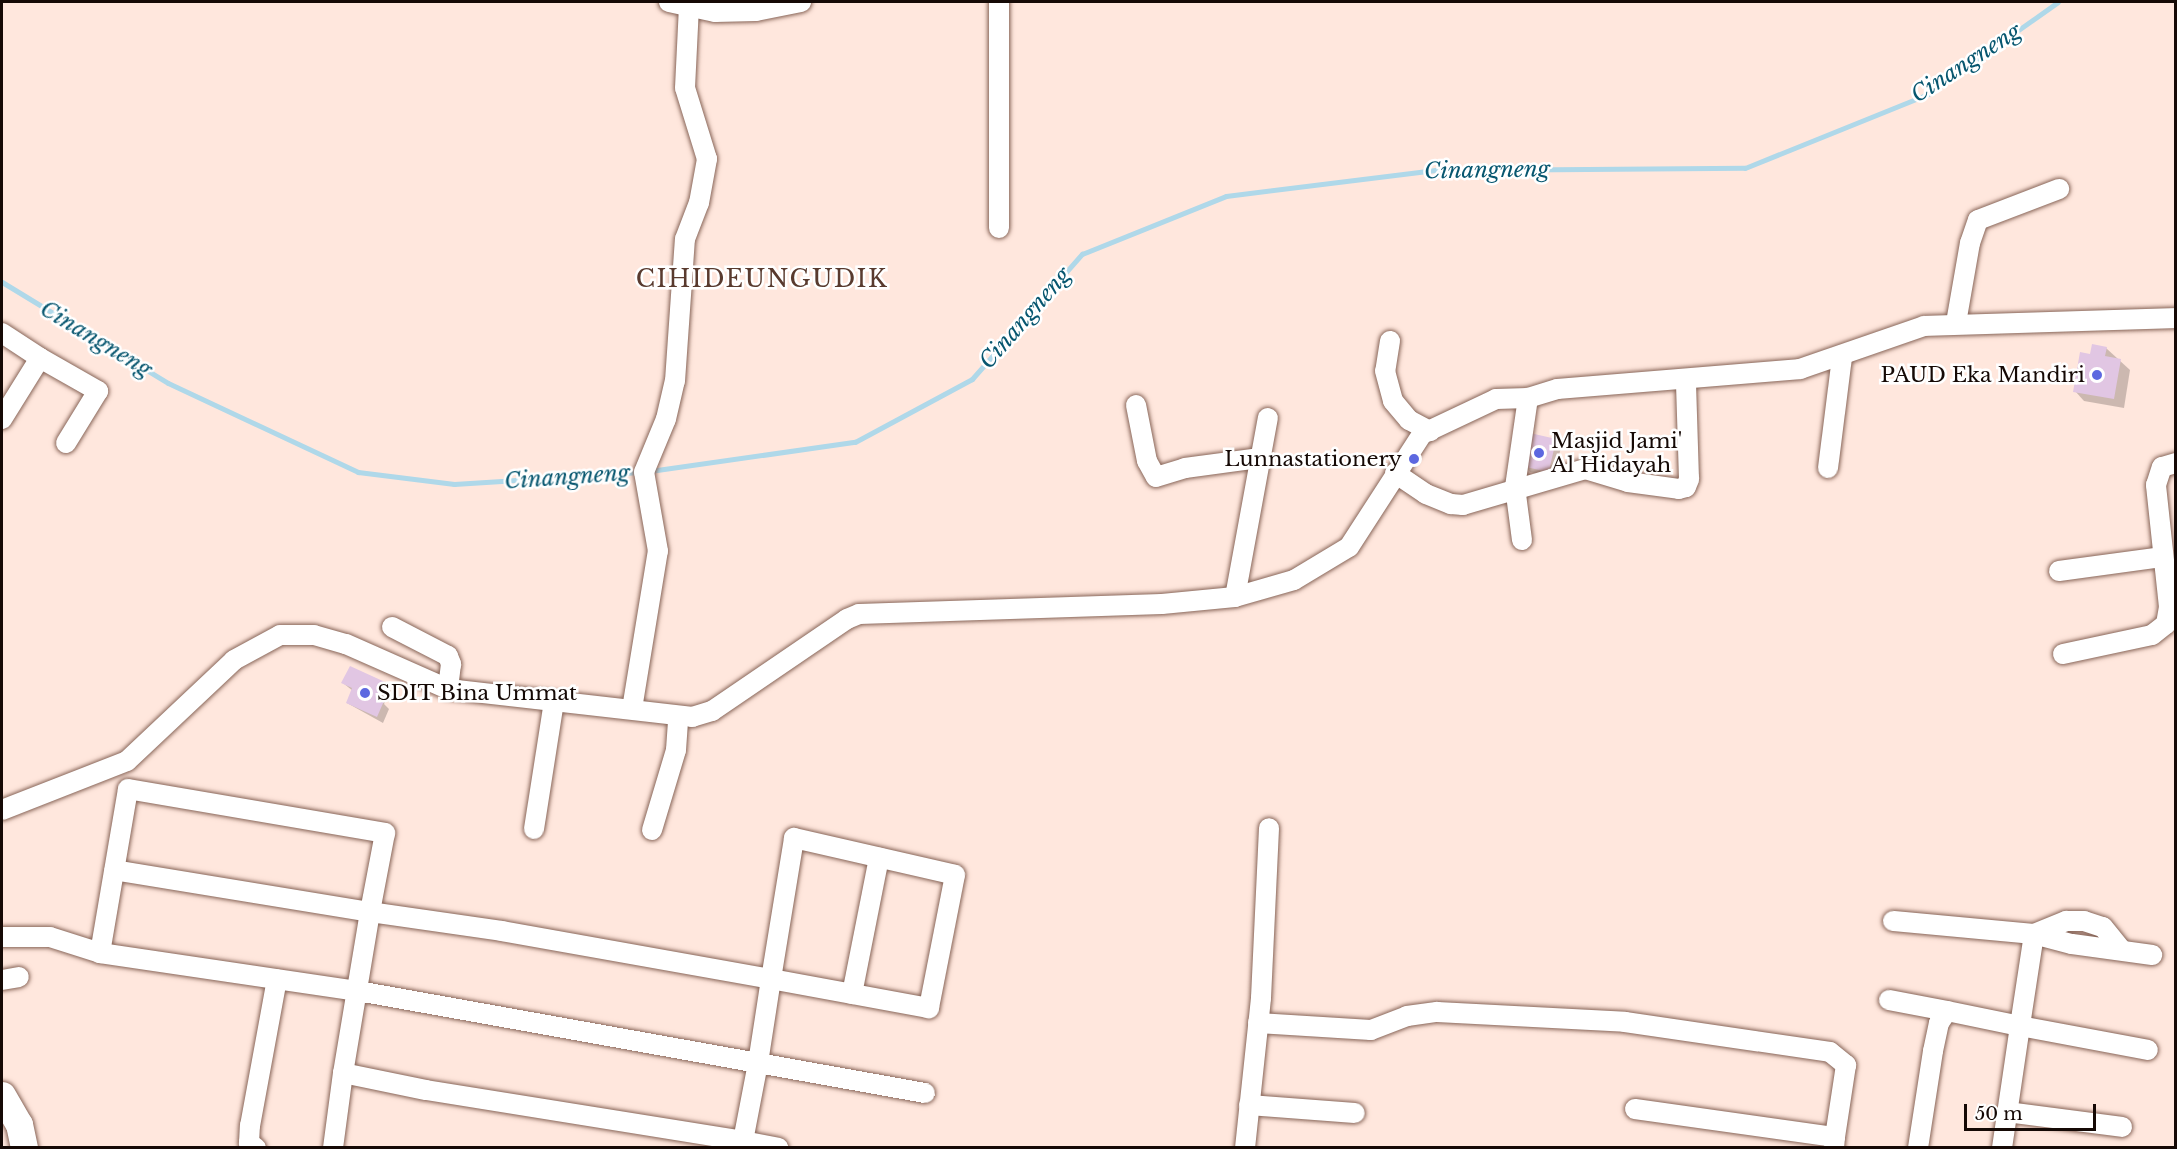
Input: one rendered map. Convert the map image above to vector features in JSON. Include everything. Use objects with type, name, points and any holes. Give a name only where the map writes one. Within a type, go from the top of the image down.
[{"type":"main road","points":[[2,1095],[19,1124],[24,1148]]},
{"type":"street","points":[[669,2],[705,11],[756,11],[801,2]]},
{"type":"street","points":[[999,2],[999,228]]},
{"type":"street","points":[[632,709],[658,551],[644,472],[666,419],[675,381],[685,239],[699,203],[707,159],[685,88],[689,7]]},
{"type":"street","points":[[1956,323],[1970,243],[1978,220],[2059,189]]},
{"type":"street","points":[[2,810],[127,761],[234,660],[280,635],[314,635],[346,644],[448,689],[632,709],[678,718],[708,714],[847,619],[871,612],[1085,609],[1235,597],[1294,580],[1345,551],[1416,440],[1496,399],[1528,398],[1558,389],[1686,381],[1800,369],[1842,357],[1903,330],[1956,323],[2175,318]]},
{"type":"street","points":[[2,333],[40,358],[99,391],[66,443]]},
{"type":"street","points":[[1390,341],[1385,370],[1393,401],[1410,420],[1430,431]]},
{"type":"street","points":[[1828,468],[1842,357]]},
{"type":"street","points":[[2,419],[40,358]]},
{"type":"street","points":[[1395,473],[1426,494],[1451,504],[1463,505],[1515,487],[1585,469],[1638,483],[1686,487],[1689,478],[1686,381]]},
{"type":"street","points":[[1522,540],[1515,487],[1528,398]]},
{"type":"street","points":[[1136,405],[1147,461],[1156,477],[1185,468],[1260,458]]},
{"type":"street","points":[[1235,597],[1268,418]]},
{"type":"street","points":[[2063,654],[2152,635],[2161,630],[2169,607],[2156,477],[2162,467],[2175,463]]},
{"type":"street","points":[[2059,571],[2163,557]]},
{"type":"street","points":[[392,627],[447,656],[451,664],[448,689]]},
{"type":"street","points":[[534,829],[554,702]]},
{"type":"street","points":[[652,830],[676,750],[678,718]]},
{"type":"street","points":[[100,953],[128,789],[385,833],[370,912],[333,1148]]},
{"type":"street","points":[[1245,1148],[1258,1023],[1269,828]]},
{"type":"street","points":[[114,870],[771,979],[929,1008],[955,875],[794,838],[771,979],[758,1063],[743,1144]]},
{"type":"street","points":[[852,994],[879,858]]},
{"type":"street","points":[[1893,921],[2034,934],[2072,944],[2152,955]]},
{"type":"street","points":[[2002,1148],[2034,934]]},
{"type":"street","points":[[2,937],[50,937],[100,953],[358,991],[925,1093]]},
{"type":"street","points":[[256,1148],[249,1143],[250,1126],[277,979]]},
{"type":"street","points":[[1889,1000],[2148,1050]]},
{"type":"street","points":[[1918,1148],[1933,1051],[1939,1023],[1947,1011]]},
{"type":"street","points":[[1258,1023],[1371,1030],[1407,1016],[1449,1012],[1625,1022],[1830,1052],[1846,1065],[1834,1142],[1635,1108]]},
{"type":"street","points":[[344,1072],[426,1090],[778,1148]]},
{"type":"street","points":[[1250,1105],[1355,1113]]},
{"type":"street","points":[[2007,1112],[2122,1127]]},
{"type":"building","name":"PAUD Eka Mandiri","points":[[2092,344],[2107,347],[2105,356],[2121,359],[2114,399],[2073,392],[2080,352],[2090,354]]},
{"type":"building","name":"Masjid Jami' Al Hidayah","points":[[1530,433],[1556,439],[1549,472],[1522,466]]},
{"type":"building","name":"SDIT Bina Ummat","points":[[350,666],[385,682],[378,698],[384,701],[377,717],[346,703],[352,688],[341,683]]},
{"type":"waterway","name":"Cinangneng","points":[[650,471],[855,442],[972,379],[1082,254],[1226,196],[1435,170],[1745,168],[1928,94],[2058,2]]},
{"type":"waterway","name":"Cinangneng","points":[[2,282],[168,383],[358,472],[454,484],[640,472]]},
{"type":"place","name":"PAUD Eka Mandiri","points":[[2097,375]]},
{"type":"place","name":"Masjid Jami' Al Hidayah","points":[[1539,453]]},
{"type":"place","name":"Lunnastationery","points":[[1414,459]]},
{"type":"place","name":"SDIT Bina Ummat","points":[[365,693]]},
{"type":"district","name":"CIHIDEUNGUDIK","points":[[762,279]]}]
